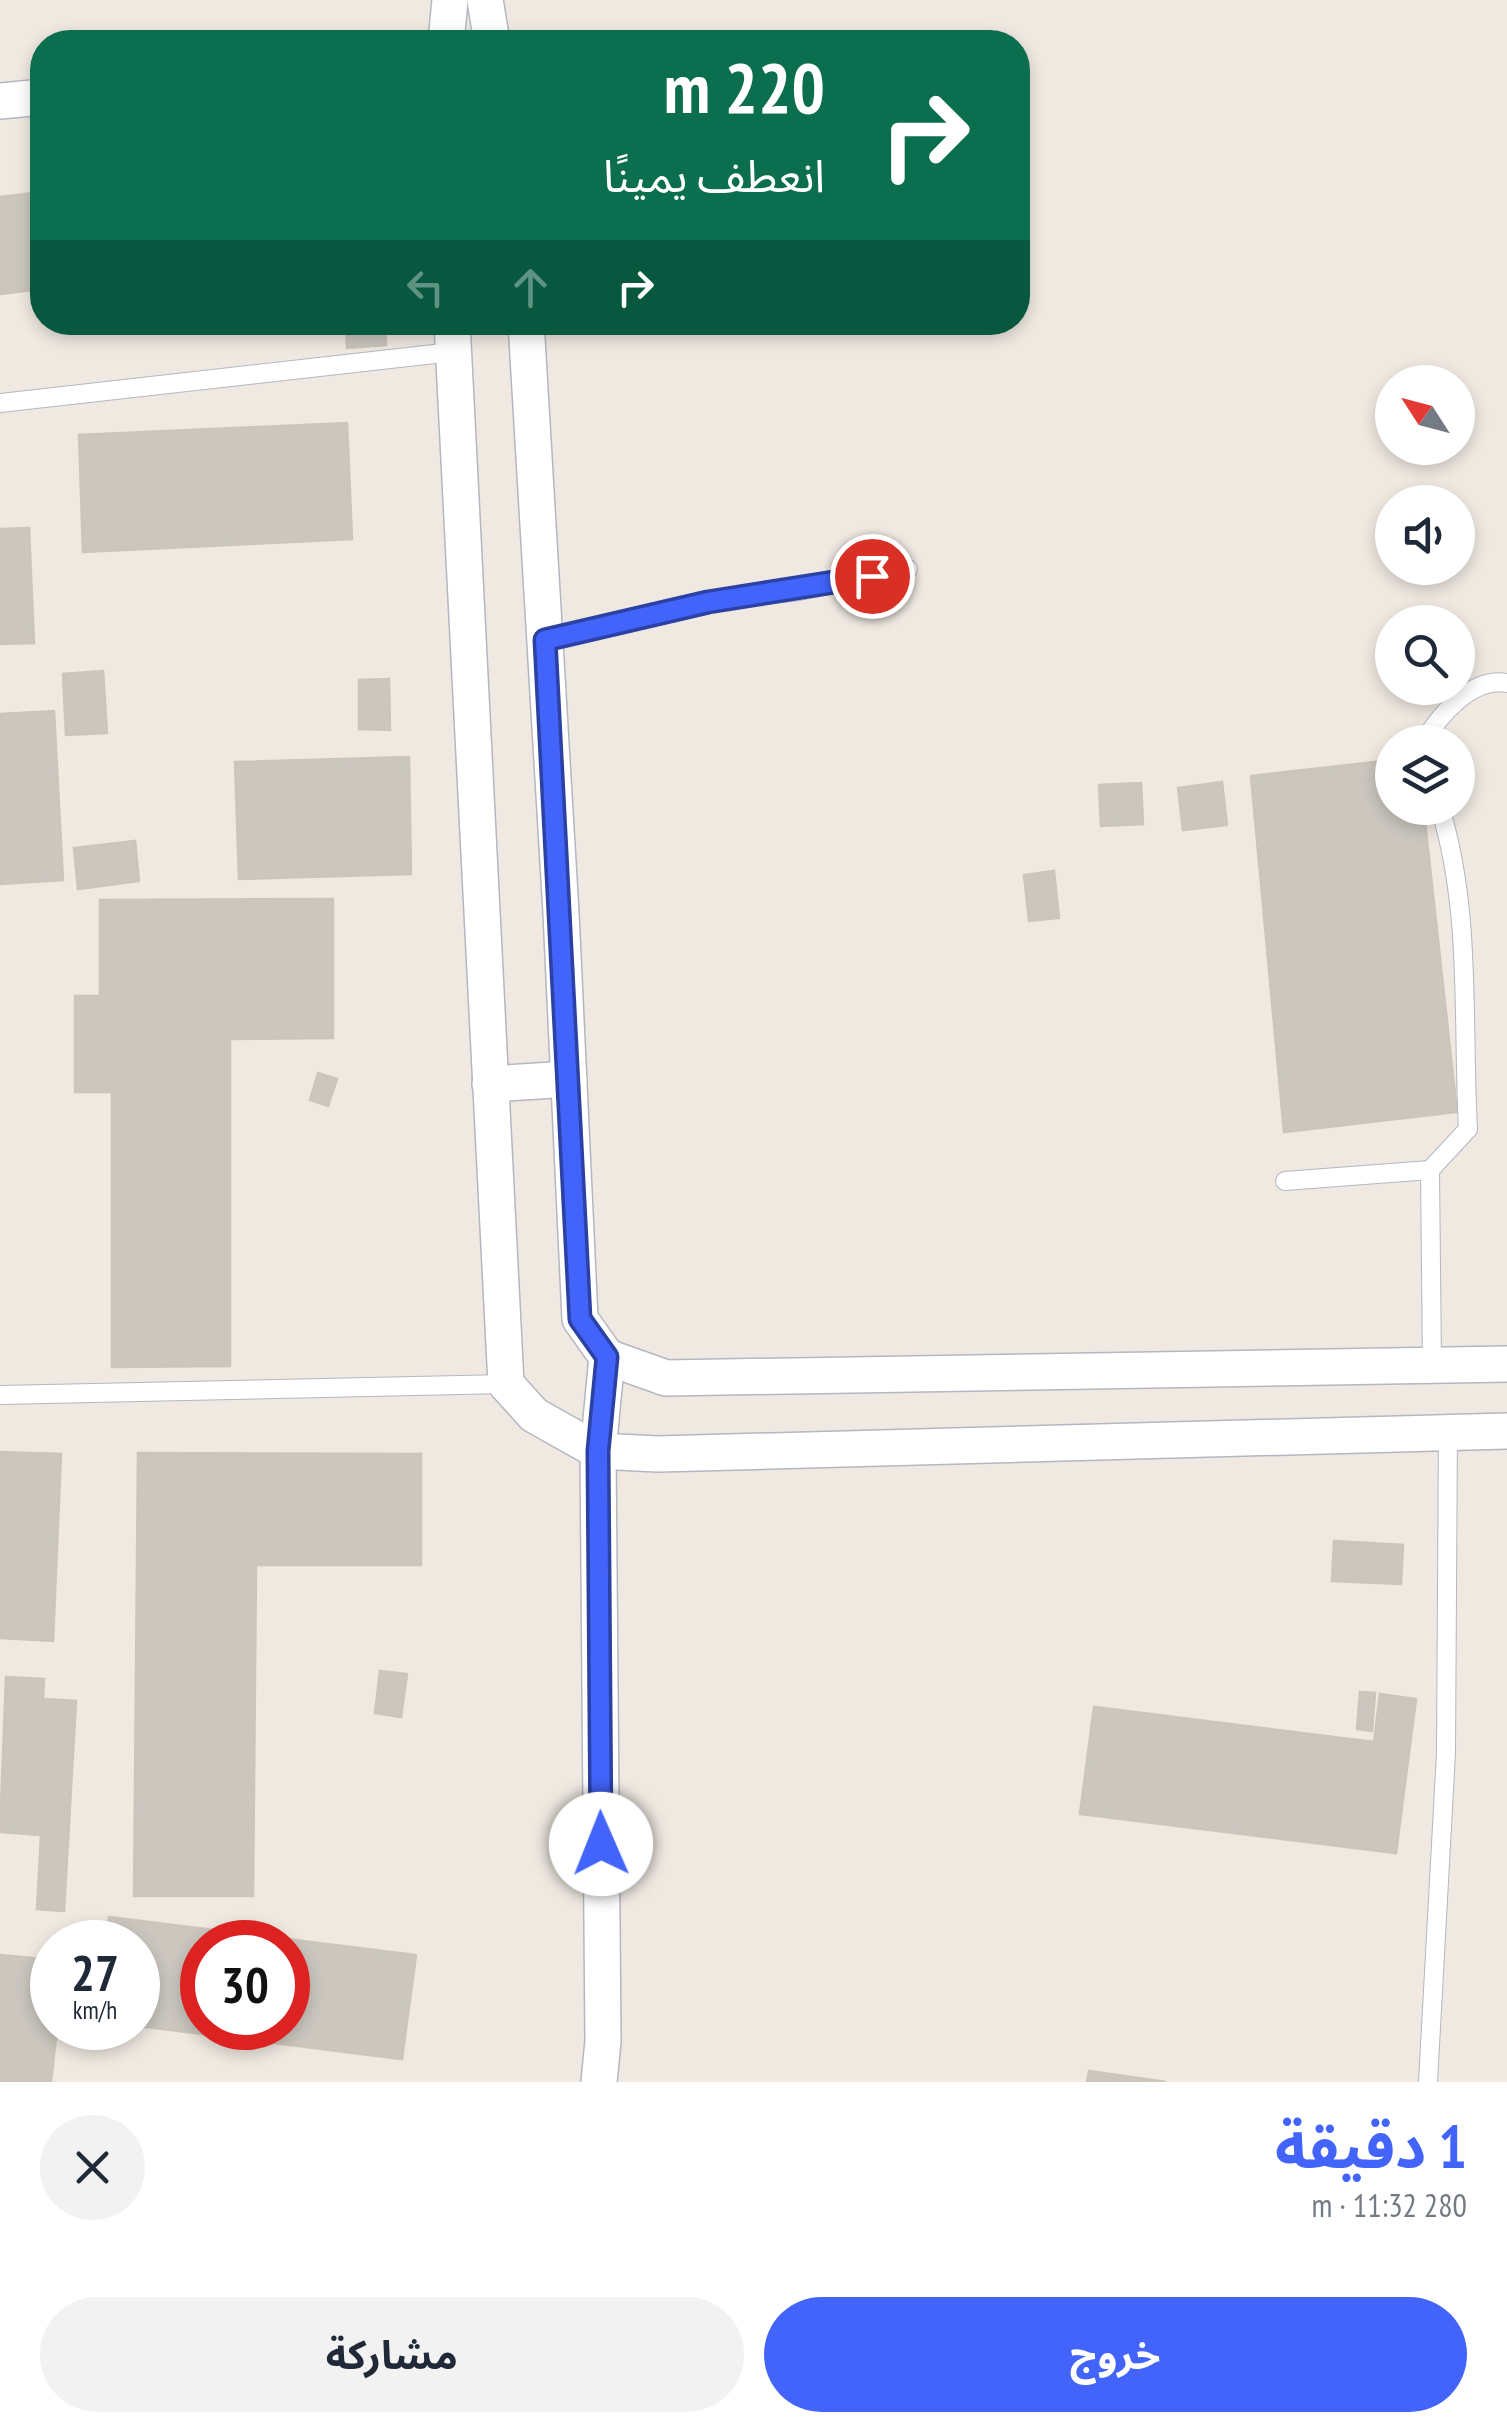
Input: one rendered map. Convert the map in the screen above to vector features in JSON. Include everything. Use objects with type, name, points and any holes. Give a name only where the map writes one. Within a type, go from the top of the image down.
[{"type":"street","points":[[447,30],[450,0]]},
{"type":"street","points":[[485,0],[490,30]]},
{"type":"street","points":[[0,101],[30,97]]},
{"type":"street","points":[[527,335],[580,1319],[607,1357],[666,1378],[1507,1364]]},
{"type":"street","points":[[452,337],[506,1384],[534,1415],[598,1451],[658,1454],[1448,1429],[1507,1431]]},
{"type":"street","points":[[490,1084],[569,1079]]},
{"type":"street","points":[[599,2082],[602,2022],[598,1451],[607,1357]]},
{"type":"lane","points":[[0,403],[452,337]]},
{"type":"lane","points":[[545,640],[708,602],[799,591],[908,569]]},
{"type":"lane","points":[[1433,725],[1474,689],[1507,684]]},
{"type":"lane","points":[[1285,1181],[1430,1170],[1468,1129],[1468,990],[1445,825]]},
{"type":"lane","points":[[1430,1170],[1432,1365]]},
{"type":"lane","points":[[0,1395],[506,1384]]},
{"type":"lane","points":[[1428,2082],[1446,1753],[1448,1429]]},
{"type":"building","points":[[30,193],[30,290],[0,294],[0,197]]},
{"type":"building","points":[[346,335],[386,335],[386,345],[347,348]]},
{"type":"building","points":[[347,423],[352,539],[83,552],[79,435]]},
{"type":"building","points":[[29,528],[34,643],[0,644],[0,529]]},
{"type":"building","points":[[103,671],[107,733],[66,735],[63,674]]},
{"type":"building","points":[[389,679],[390,730],[359,729],[359,680]]},
{"type":"building","points":[[54,711],[63,880],[0,884],[0,714]]},
{"type":"building","points":[[409,757],[411,874],[239,879],[235,762]]},
{"type":"building","points":[[1375,762],[1375,825],[1425,825],[1457,1112],[1284,1132],[1251,776]]},
{"type":"building","points":[[1222,782],[1227,825],[1183,830],[1178,788]]},
{"type":"building","points":[[1141,783],[1143,824],[1101,826],[1099,785]]},
{"type":"building","points":[[135,841],[139,881],[78,889],[74,848]]},
{"type":"building","points":[[1054,871],[1059,918],[1029,921],[1024,875]]},
{"type":"building","points":[[333,899],[333,1038],[230,1039],[230,1366],[112,1367],[112,1092],[75,1092],[75,996],[100,996],[100,900]]},
{"type":"building","points":[[318,1073],[337,1079],[328,1106],[310,1100]]},
{"type":"building","points":[[0,1452],[61,1454],[53,1641],[0,1638]]},
{"type":"building","points":[[138,1453],[421,1454],[421,1565],[256,1565],[253,1896],[134,1896]]},
{"type":"building","points":[[1334,1541],[1403,1545],[1401,1584],[1332,1581]]},
{"type":"building","points":[[380,1671],[407,1674],[401,1717],[375,1713]]},
{"type":"building","points":[[6,1677],[44,1679],[43,1699],[76,1701],[64,1911],[37,1909],[41,1835],[0,1832]]},
{"type":"building","points":[[1360,1692],[1375,1693],[1372,1731],[1357,1729]]},
{"type":"building","points":[[1380,1694],[1416,1699],[1396,1853],[1080,1814],[1094,1707],[1374,1742]]},
{"type":"building","points":[[160,1923],[180,1926],[180,2031],[160,2029]]},
{"type":"building","points":[[310,1942],[416,1955],[402,2059],[310,2048]]},
{"type":"building","points":[[0,1955],[30,1958],[30,2050],[55,2050],[51,2082],[0,2082]]},
{"type":"building","points":[[1089,2071],[1166,2082],[1087,2082]]},
{"type":"route","points":[[601,1844],[598,1451],[607,1357],[580,1319],[545,640],[708,602],[799,591],[872,576]]}]
